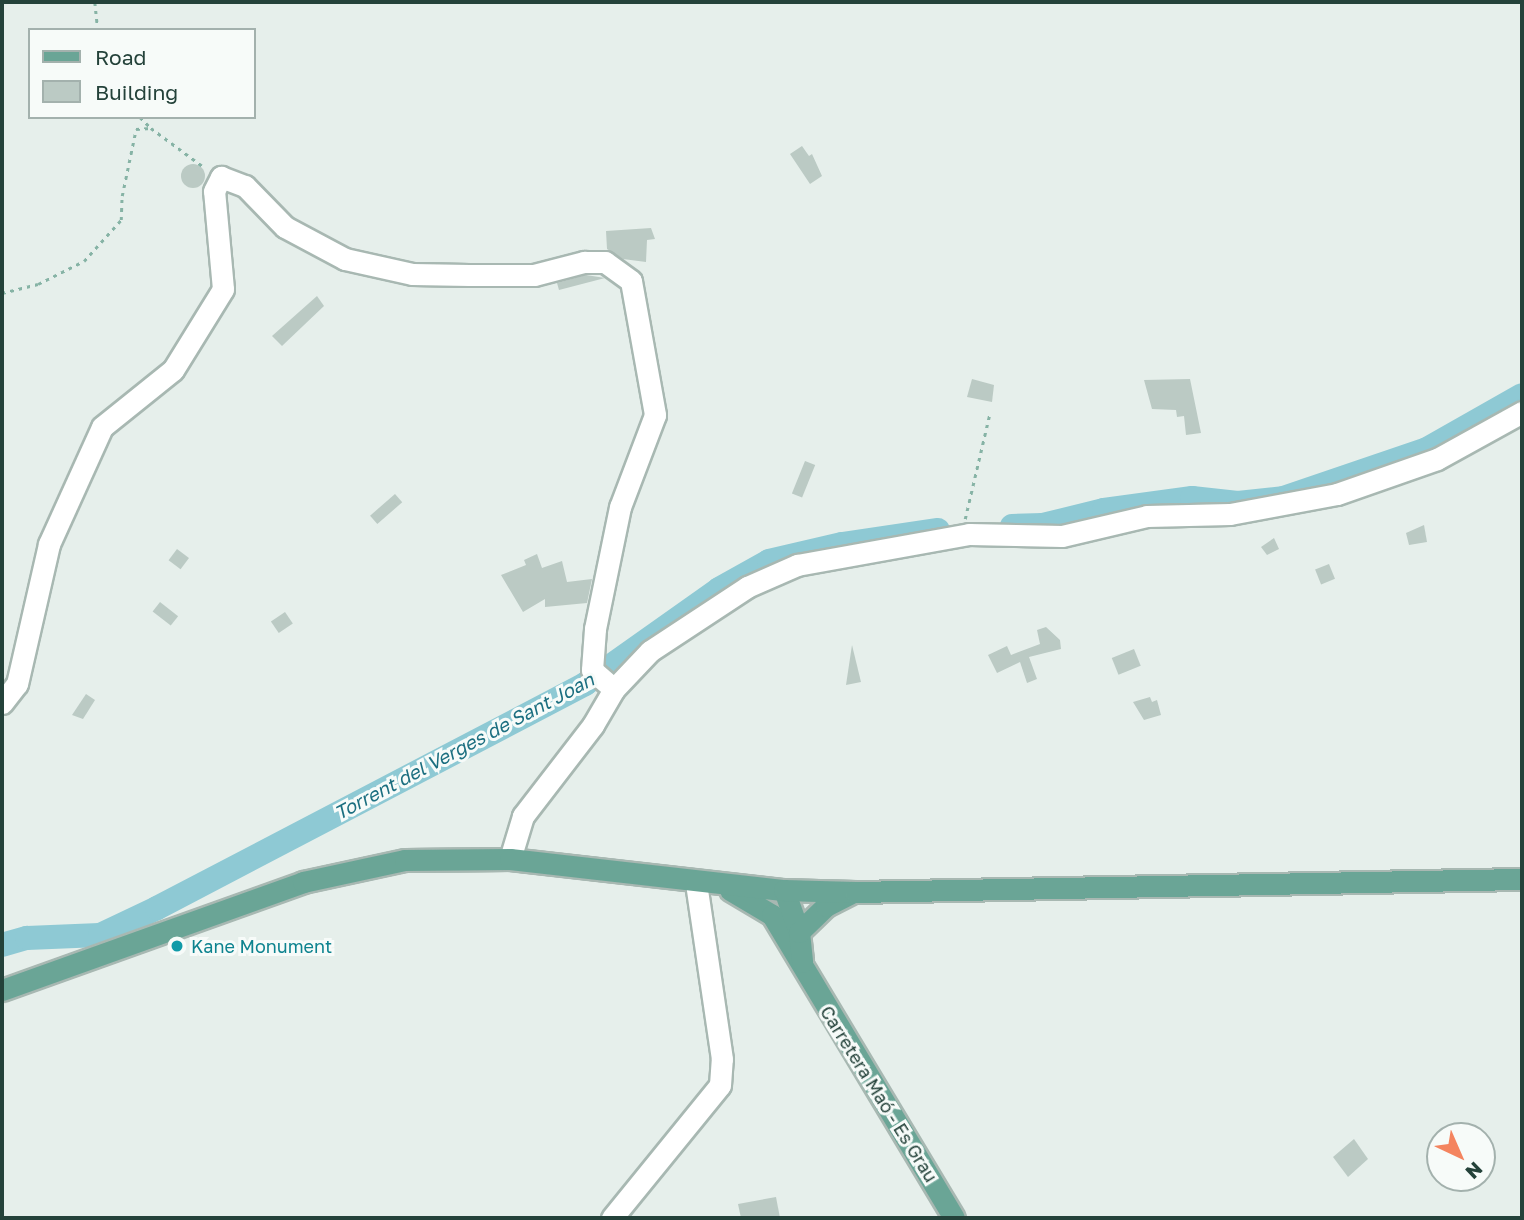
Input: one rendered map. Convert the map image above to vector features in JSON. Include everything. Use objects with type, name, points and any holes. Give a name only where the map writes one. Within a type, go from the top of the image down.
[{"type":"main road","points":[[2,990],[206,915],[336,873],[405,860],[510,859],[706,883],[784,890],[855,892],[1522,879]]},
{"type":"main road","points":[[706,883],[751,898],[789,930]]},
{"type":"main road","points":[[784,890],[789,930]]},
{"type":"main road","points":[[789,930],[825,906],[855,892]]},
{"type":"main road","name":"Carretera Maó - Es Grau","points":[[789,930],[804,971],[954,1218]]},
{"type":"street","points":[[2,703],[17,684],[49,544],[102,427],[173,370],[223,289],[215,191],[221,177],[245,186],[285,227],[345,259],[412,274],[534,275],[584,262],[606,262],[631,281],[655,415],[620,507],[604,572],[603,679],[593,725],[523,816],[510,859]]},
{"type":"street","points":[[603,679],[650,651],[711,608],[797,565],[969,534],[1062,536],[1147,516],[1230,514],[1337,494],[1437,459],[1522,412]]},
{"type":"street","points":[[612,1218],[720,1085],[722,1059],[706,883]]},
{"type":"path","points":[[95,2],[98,28]]},
{"type":"path","points":[[142,119],[221,177]]},
{"type":"path","points":[[2,293],[38,284],[84,261],[121,220],[121,196],[136,129],[151,128]]},
{"type":"path","points":[[966,516],[990,412]]},
{"type":"building","points":[[802,146],[809,156],[812,154],[822,176],[810,184],[790,154]]},
{"type":"building","points":[[193,164],[202,167],[205,176],[202,185],[193,188],[184,185],[181,176],[184,167]]},
{"type":"building","points":[[651,228],[655,239],[647,240],[646,262],[623,259],[607,249],[606,231]]},
{"type":"building","points":[[586,275],[605,278],[559,290],[557,283]]},
{"type":"building","points":[[317,296],[324,306],[282,346],[272,336]]},
{"type":"building","points":[[972,379],[994,385],[992,402],[967,397]]},
{"type":"building","points":[[1190,379],[1201,433],[1186,435],[1184,416],[1177,417],[1176,410],[1152,409],[1144,380]]},
{"type":"building","points":[[805,461],[815,465],[802,498],[792,493]]},
{"type":"building","points":[[395,494],[402,502],[377,524],[370,516]]},
{"type":"building","points":[[1424,525],[1427,542],[1409,545],[1406,533]]},
{"type":"building","points":[[1274,538],[1279,549],[1267,555],[1261,547]]},
{"type":"building","points":[[177,549],[189,558],[181,569],[169,560]]},
{"type":"building","points":[[537,554],[542,568],[562,561],[567,582],[592,579],[587,603],[545,607],[545,599],[523,612],[501,575],[526,565],[524,560]]},
{"type":"building","points":[[1329,564],[1335,579],[1321,584],[1315,570]]},
{"type":"building","points":[[160,602],[178,616],[171,626],[153,611]]},
{"type":"building","points":[[285,612],[293,624],[279,633],[271,622]]},
{"type":"building","points":[[1046,627],[1060,640],[1061,649],[1029,657],[1037,679],[1027,683],[1020,662],[997,673],[988,655],[1007,646],[1011,655],[1040,644],[1037,630]]},
{"type":"building","points":[[852,645],[861,682],[846,685]]},
{"type":"building","points":[[1134,649],[1141,666],[1118,675],[1112,658]]},
{"type":"building","points":[[86,694],[95,700],[83,719],[72,715]]},
{"type":"building","points":[[1150,697],[1152,702],[1157,700],[1161,715],[1144,720],[1133,702]]},
{"type":"building","points":[[1354,1139],[1368,1159],[1348,1177],[1333,1157]]},
{"type":"building","points":[[776,1197],[780,1218],[741,1218],[738,1204]]},
{"type":"waterway","name":"Torrent del Verges de Sant Joan","points":[[1012,526],[1043,525],[1104,510],[1192,498],[1238,503],[1283,498],[1427,449],[1522,395]]},
{"type":"waterway","name":"Torrent del Verges de Sant Joan","points":[[2,945],[27,938],[100,935],[157,908],[585,684],[719,589],[769,561],[842,544],[938,530]]},
{"type":"place","name":"Kane Monument","points":[[177,946]]}]
